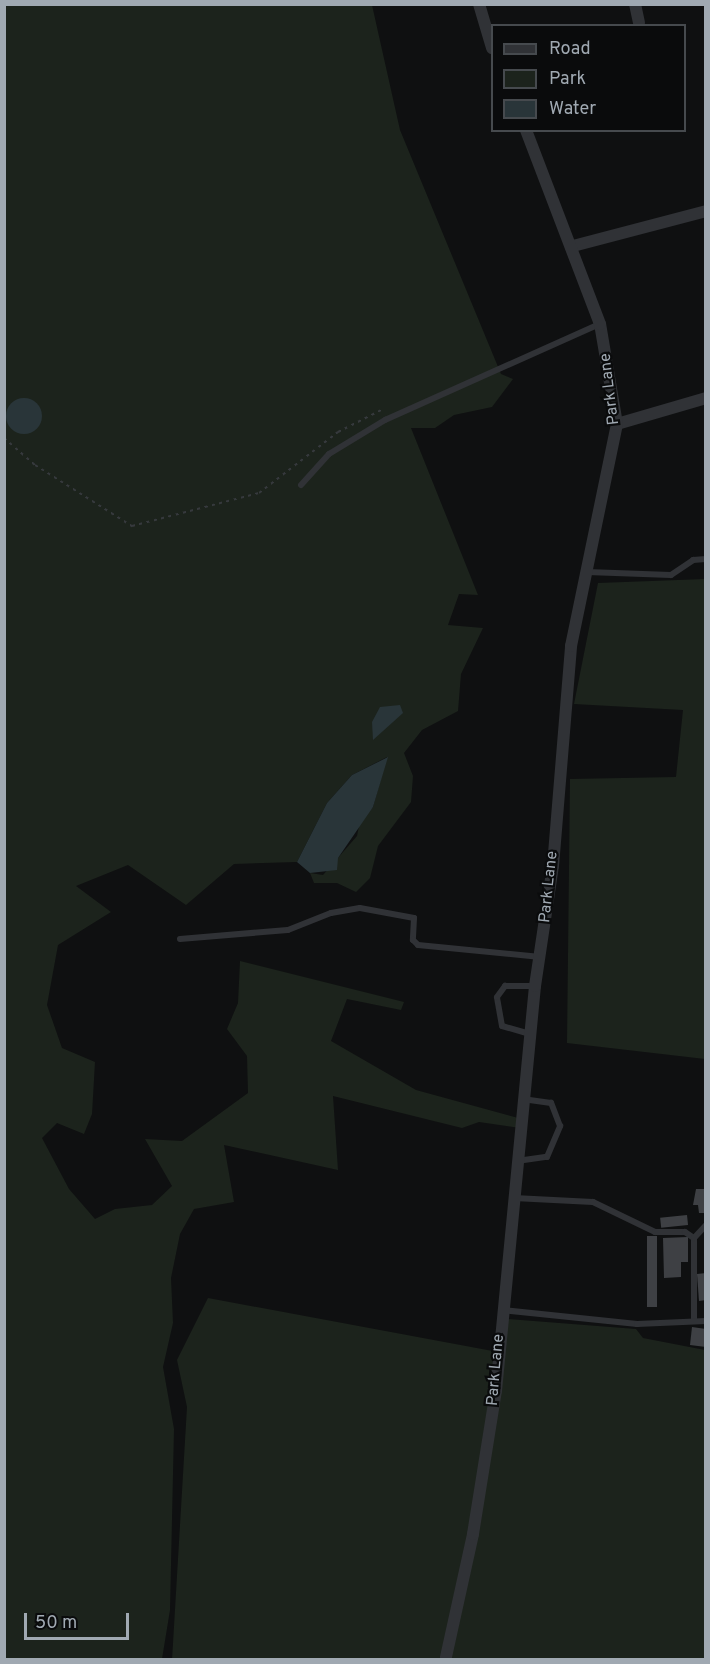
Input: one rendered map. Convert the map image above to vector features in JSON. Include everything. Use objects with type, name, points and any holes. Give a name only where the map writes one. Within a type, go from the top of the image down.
[{"type":"street","points":[[479,4],[491,45]]},
{"type":"street","points":[[635,4],[639,23]]},
{"type":"street","name":"Park Lane","points":[[446,1657],[473,1534],[496,1391],[535,986],[553,866],[566,690],[617,424],[600,324],[573,246],[527,132]]},
{"type":"street","points":[[573,246],[705,212]]},
{"type":"street","points":[[617,424],[705,398]]},
{"type":"lane","points":[[301,485],[329,454],[386,420],[600,324]]},
{"type":"lane","points":[[587,572],[671,575],[693,560],[705,559]]},
{"type":"lane","points":[[180,939],[288,930],[331,913],[360,908],[414,918],[413,940],[418,945],[540,957]]},
{"type":"lane","points":[[530,1034],[502,1026],[497,997],[505,986],[535,986]]},
{"type":"lane","points":[[518,1161],[547,1157],[560,1126],[551,1103],[524,1099]]},
{"type":"lane","points":[[513,1198],[593,1202],[655,1232],[685,1232],[694,1238]]},
{"type":"lane","points":[[694,1320],[694,1238],[705,1225]]},
{"type":"lane","points":[[502,1310],[637,1324],[705,1321]]},
{"type":"path","points":[[4,438],[35,465],[132,526],[259,493],[338,432],[389,406]]},
{"type":"green space","points":[[5,5],[372,5],[400,130],[501,374],[513,379],[492,407],[454,415],[435,428],[411,428],[478,595],[459,594],[448,625],[483,628],[461,674],[458,711],[422,730],[404,753],[413,776],[411,802],[378,846],[370,878],[356,892],[337,883],[314,883],[310,873],[323,875],[357,836],[360,821],[373,807],[387,757],[352,775],[327,803],[297,862],[234,864],[186,905],[128,865],[76,886],[111,912],[58,945],[47,1005],[62,1048],[95,1062],[92,1114],[84,1134],[57,1123],[42,1138],[69,1189],[95,1219],[115,1209],[152,1205],[172,1186],[145,1139],[182,1141],[248,1093],[247,1056],[227,1029],[238,1003],[240,961],[404,1002],[401,1010],[347,999],[331,1041],[416,1090],[522,1119],[521,1128],[479,1122],[462,1128],[333,1096],[338,1170],[224,1145],[234,1202],[194,1209],[180,1234],[171,1278],[173,1323],[163,1367],[174,1429],[170,1610],[162,1659],[5,1659]]},
{"type":"green space","points":[[705,579],[705,1059],[567,1043],[570,779],[676,777],[683,710],[574,704],[598,583]]},
{"type":"green space","points":[[208,1298],[498,1352],[507,1319],[636,1329],[643,1338],[705,1350],[705,1659],[172,1660],[187,1407],[177,1360]]},
{"type":"water","points":[[24,398],[37,403],[42,416],[37,429],[24,434],[11,429],[6,416],[11,403]]},
{"type":"water","points":[[400,705],[403,713],[373,740],[372,722],[380,707]]},
{"type":"water","points":[[388,757],[373,807],[338,858],[337,870],[310,873],[297,862],[327,803],[352,775]]},
{"type":"building","points":[[696,1189],[706,1189],[706,1213],[699,1213],[698,1205],[693,1205]]},
{"type":"building","points":[[687,1215],[688,1225],[661,1228],[660,1218]]},
{"type":"building","points":[[647,1236],[657,1236],[657,1307],[647,1307]]},
{"type":"building","points":[[688,1237],[688,1262],[681,1262],[681,1277],[664,1278],[663,1238]]},
{"type":"building","points":[[706,1273],[706,1300],[699,1301],[697,1274]]},
{"type":"building","points":[[692,1327],[706,1329],[706,1347],[690,1345]]}]
